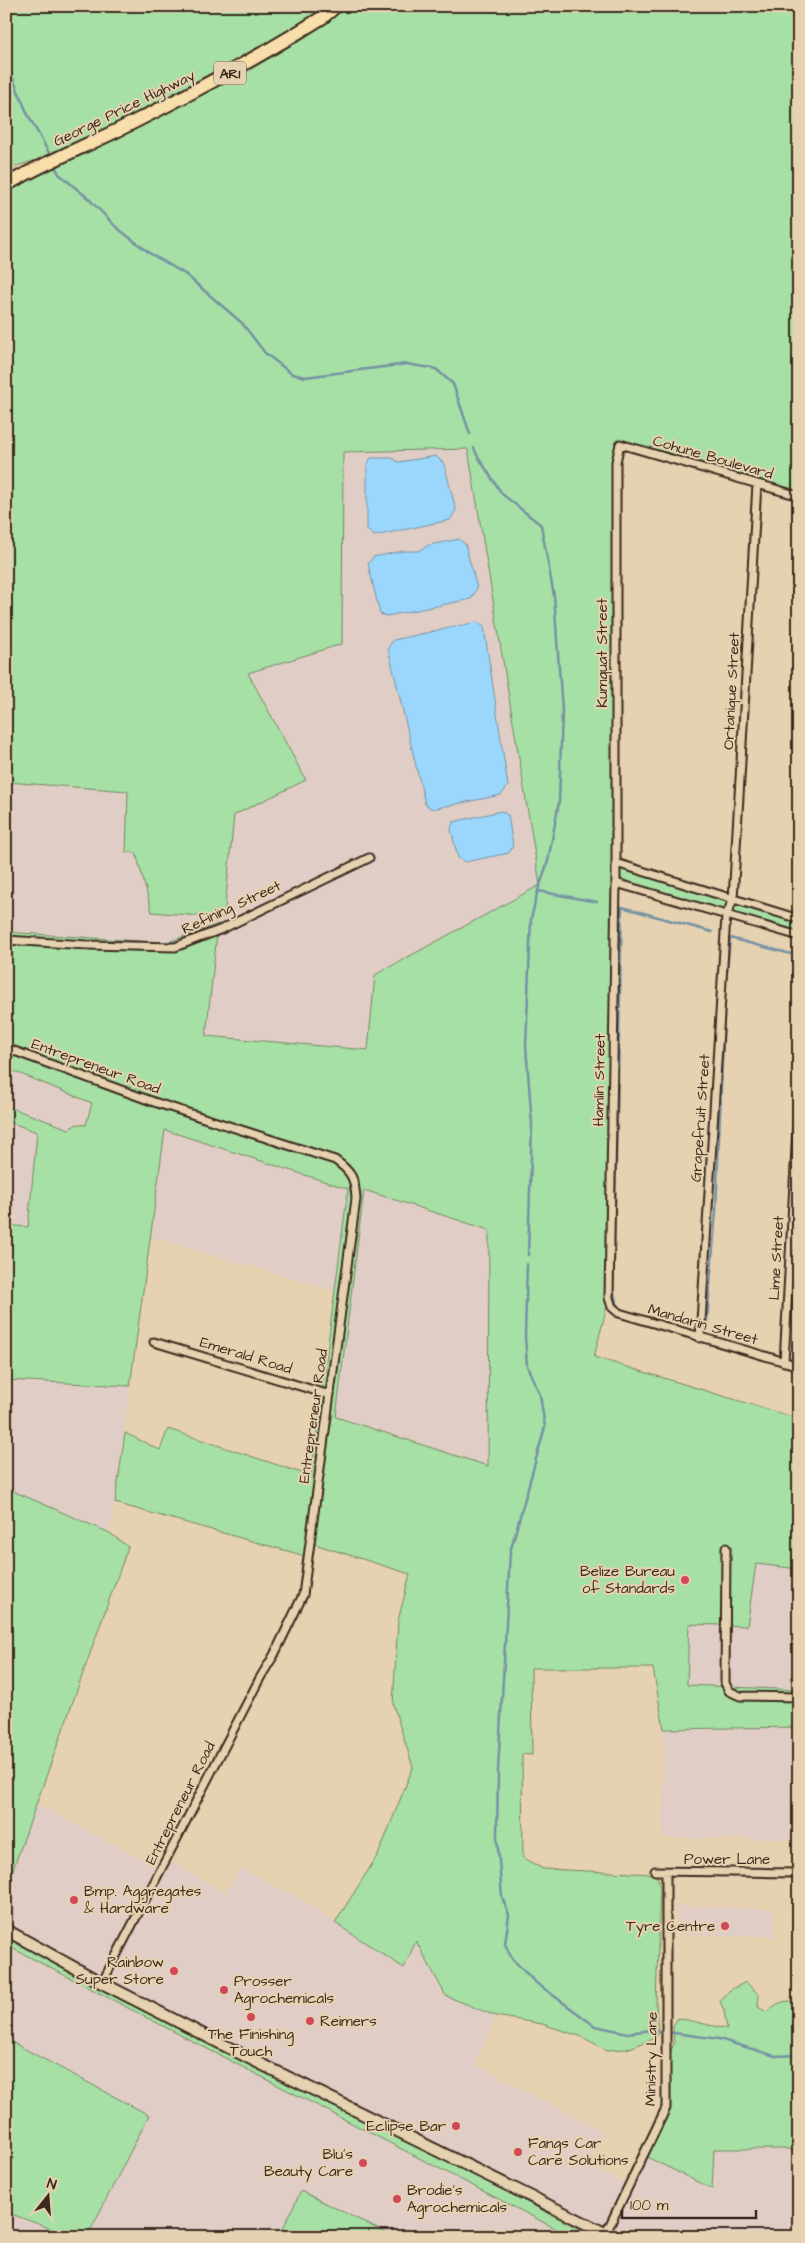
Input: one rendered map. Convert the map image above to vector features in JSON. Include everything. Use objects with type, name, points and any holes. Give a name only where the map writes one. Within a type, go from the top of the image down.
[{"type":"highway","name":"George Price Highway","points":[[6,184],[222,78],[323,17],[336,6]]},
{"type":"highway","name":"George Price Highway","points":[[6,176],[26,173]]},
{"type":"main road","points":[[6,1930],[102,1983],[332,2100],[609,2235]]},
{"type":"street","name":"Cohune Boulevard","points":[[620,444],[799,496]]},
{"type":"street","name":"Kumquat Street","points":[[616,863],[616,462],[620,444]]},
{"type":"street","name":"Ortanique Street","points":[[733,900],[757,484]]},
{"type":"street","name":"Refining Street","points":[[6,940],[87,945],[175,947],[222,929],[369,858]]},
{"type":"street","name":"Hamlin Street","points":[[609,1298],[616,863]]},
{"type":"street","points":[[616,863],[799,920]]},
{"type":"street","points":[[616,883],[799,936]]},
{"type":"street","name":"Grapefruit Street","points":[[700,1338],[726,916],[733,900]]},
{"type":"street","name":"Entrepreneur Road","points":[[6,1048],[154,1102],[335,1160],[347,1169],[355,1182],[356,1199],[303,1595],[274,1655],[260,1678],[102,1983]]},
{"type":"street","name":"Lime Street","points":[[784,1362],[799,1095]]},
{"type":"street","name":"Mandarin Street","points":[[609,1298],[612,1307],[618,1313],[799,1366]]},
{"type":"street","name":"Emerald Road","points":[[154,1342],[330,1395]]},
{"type":"street","points":[[726,1548],[724,1677],[729,1691],[740,1696],[799,1697]]},
{"type":"street","name":"Power Lane","points":[[655,1871],[799,1872]]},
{"type":"street","name":"Ministry Lane","points":[[609,2235],[666,2108],[666,1872]]},
{"type":"shaded area","points":[[468,449],[540,886],[375,975],[369,1050],[206,1036],[218,924],[166,943],[6,932],[6,783],[128,791],[126,852],[136,853],[152,912],[224,918],[234,815],[306,780],[248,673],[342,452]]},
{"type":"shaded area","points":[[6,1068],[93,1102],[86,1126],[77,1124],[69,1129],[6,1106]]},
{"type":"shaded area","points":[[6,1121],[38,1132],[28,1228],[6,1225]]},
{"type":"shaded area","points":[[165,1130],[348,1189],[335,1291],[152,1237]]},
{"type":"shaded area","points":[[364,1189],[489,1230],[488,1466],[336,1417]]},
{"type":"shaded area","points":[[6,1380],[130,1386],[110,1533],[6,1488]]},
{"type":"shaded area","points":[[756,1564],[799,1569],[799,1690],[687,1686],[688,1624],[747,1626]]},
{"type":"shaded area","points":[[799,1727],[799,1839],[662,1838],[664,1729]]},
{"type":"shaded area","points":[[36,1804],[161,1869],[166,1858],[225,1893],[241,1868],[304,1901],[404,1968],[415,1940],[446,1996],[496,2016],[475,2064],[605,2133],[589,2165],[628,2186],[643,2155],[711,2188],[713,2149],[789,2149],[799,2153],[799,2237],[613,2237],[6,1930],[6,1889]]},
{"type":"shaded area","points":[[677,1906],[774,1909],[775,1936],[676,1935]]},
{"type":"shaded area","points":[[6,1945],[572,2237],[394,2237],[301,2191],[279,2237],[87,2237],[149,2115],[6,2039]]},
{"type":"shaded area","points":[[6,2212],[73,2237],[6,2237]]},
{"type":"green space","points":[[6,6],[327,6],[274,43],[124,121],[54,155],[6,169]]},
{"type":"green space","points":[[348,6],[799,6],[799,496],[620,445],[616,863],[799,919],[799,936],[617,883],[609,1298],[594,1357],[799,1419],[799,1569],[756,1564],[747,1626],[689,1624],[687,1685],[799,1690],[799,1727],[664,1729],[653,1668],[531,1668],[532,1755],[522,1754],[523,1858],[543,1869],[657,1875],[660,1888],[656,2002],[658,2035],[653,2039],[627,2049],[607,2050],[580,2036],[542,2024],[496,2016],[446,1996],[416,1941],[404,1968],[335,1923],[379,1853],[413,1767],[393,1704],[398,1621],[410,1574],[311,1543],[309,1557],[115,1503],[125,1433],[160,1450],[168,1429],[311,1476],[348,1189],[165,1130],[130,1386],[6,1380],[6,1225],[28,1227],[37,1132],[6,1121],[6,1106],[69,1129],[77,1124],[86,1125],[92,1103],[6,1068],[6,932],[166,943],[218,924],[206,1036],[368,1050],[375,975],[540,885],[468,449],[343,452],[342,644],[248,673],[306,780],[234,815],[224,918],[152,912],[136,853],[126,852],[128,791],[6,782],[6,191],[241,75],[304,38]],"holes":[[[364,1190],[489,1230],[488,1466],[336,1417]]]},
{"type":"green space","points":[[6,1488],[110,1533],[128,1547],[6,1889]]},
{"type":"green space","points":[[6,1937],[595,2237],[572,2237],[6,1945]]},
{"type":"green space","points":[[746,1982],[759,1995],[758,2007],[767,2012],[781,2003],[789,2001],[799,2002],[799,2153],[789,2149],[714,2149],[712,2189],[643,2155],[666,2108],[666,2061],[674,2044],[673,2026],[678,2018],[727,2029],[724,2010],[720,2002],[730,1990]]},
{"type":"green space","points":[[6,2039],[149,2115],[87,2237],[73,2237],[6,2212]]},
{"type":"green space","points":[[301,2191],[394,2237],[279,2237]]},
{"type":"water","points":[[436,456],[444,464],[456,510],[450,520],[374,536],[367,530],[367,465],[371,458],[392,458],[398,462]]},
{"type":"water","points":[[459,539],[465,544],[477,588],[471,599],[387,616],[380,614],[368,564],[373,557],[403,551],[418,551],[429,545]]},
{"type":"water","points":[[477,622],[484,627],[508,786],[501,795],[432,809],[425,804],[388,648],[393,640]]},
{"type":"water","points":[[501,811],[508,815],[513,846],[509,853],[465,862],[458,858],[451,829],[453,822]]},
{"type":"waterway","points":[[6,62],[28,115],[49,153]]},
{"type":"waterway","points":[[56,168],[59,174],[89,199],[116,227],[151,254],[185,274],[242,323],[265,353],[292,374],[305,377],[407,364],[436,369],[453,384],[470,434]]},
{"type":"waterway","points":[[474,448],[502,494],[541,525],[554,596],[562,711],[559,802],[548,861],[531,919],[526,1046],[532,1124],[528,1255]]},
{"type":"waterway","points":[[538,891],[597,902]]},
{"type":"waterway","points":[[617,1306],[613,1288],[622,907],[712,932]]},
{"type":"waterway","points":[[709,1337],[706,1334],[716,1210],[725,991],[730,938],[795,955]]},
{"type":"waterway","points":[[527,1264],[525,1336],[527,1366],[540,1395],[545,1427],[510,1552],[498,1770],[497,1836],[502,1897],[509,1915],[505,1944],[512,1959],[535,1982],[595,2026],[628,2033],[652,2030],[719,2039],[775,2056],[799,2055]]},
{"type":"place","name":"Belize Bureau of Standards","points":[[685,1580]]},
{"type":"place","name":"Bmp. Aggregates & Hardware","points":[[74,1900]]},
{"type":"place","name":"Tyre Centre","points":[[725,1926]]},
{"type":"place","name":"Rainbow Super Store","points":[[174,1971]]},
{"type":"place","name":"Prosser Agrochemicals","points":[[224,1990]]},
{"type":"place","name":"The Finishing Touch","points":[[251,2017]]},
{"type":"place","name":"Reimers","points":[[310,2021]]},
{"type":"place","name":"Eclipse Bar","points":[[456,2126]]},
{"type":"place","name":"Fangs Car Care Solutions","points":[[518,2152]]},
{"type":"place","name":"Blu's Beauty Care","points":[[363,2163]]},
{"type":"place","name":"Brodie's Agrochemicals","points":[[397,2199]]}]
